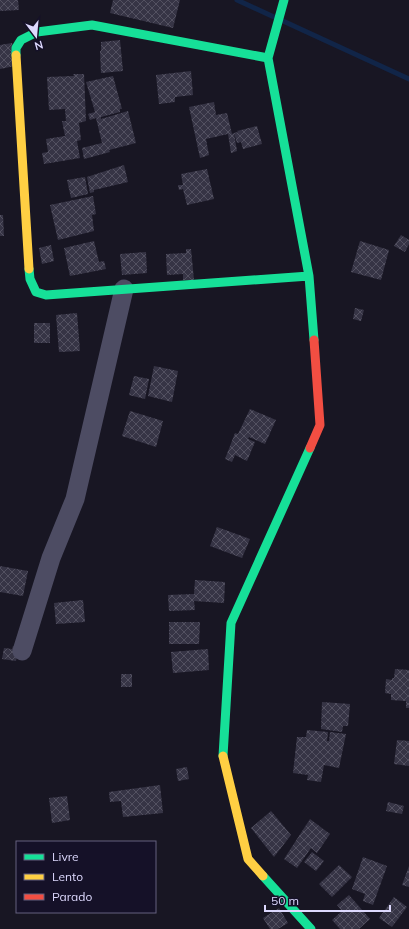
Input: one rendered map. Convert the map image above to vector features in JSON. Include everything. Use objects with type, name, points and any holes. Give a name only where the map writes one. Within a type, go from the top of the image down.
[{"type":"street","points":[[284,0],[268,58],[309,276],[320,425],[231,623],[223,758],[248,859],[311,929]]},
{"type":"street","points":[[268,58],[92,25],[36,32],[21,40],[16,48],[30,279],[36,292],[46,295],[309,276]]},
{"type":"street","points":[[22,651],[51,558],[75,499],[124,290]]},
{"type":"building","points":[[0,0],[18,0],[19,10],[0,11]]},
{"type":"building","points":[[113,0],[180,0],[173,28],[110,13]]},
{"type":"building","points":[[120,40],[123,71],[101,73],[101,42]]},
{"type":"building","points":[[12,43],[15,66],[0,69],[0,45]]},
{"type":"building","points":[[191,71],[193,95],[175,97],[175,102],[159,104],[156,75]]},
{"type":"building","points":[[73,74],[84,74],[86,121],[79,123],[81,140],[77,141],[80,158],[44,164],[42,153],[48,152],[46,139],[65,136],[62,121],[66,121],[65,109],[49,110],[47,77],[74,76]]},
{"type":"building","points":[[113,76],[122,109],[120,109],[120,112],[101,117],[101,119],[128,111],[136,143],[109,150],[110,152],[84,159],[82,148],[102,143],[96,118],[90,120],[88,114],[95,112],[86,82]]},
{"type":"building","points":[[214,102],[216,115],[227,113],[232,134],[234,133],[237,151],[231,153],[228,134],[206,139],[209,155],[200,158],[189,107]]},
{"type":"building","points":[[257,126],[262,144],[243,149],[241,142],[237,143],[234,133]]},
{"type":"building","points":[[124,165],[128,182],[94,190],[94,192],[90,193],[87,177]]},
{"type":"building","points":[[207,169],[214,199],[187,205],[183,189],[179,190],[178,185],[183,185],[181,174]]},
{"type":"building","points":[[85,177],[88,194],[71,198],[67,180]]},
{"type":"building","points":[[93,196],[96,214],[92,215],[94,231],[58,240],[50,205]]},
{"type":"building","points":[[0,215],[3,215],[4,236],[0,236]]},
{"type":"building","points":[[401,235],[409,240],[409,244],[405,252],[394,246]]},
{"type":"building","points":[[94,241],[99,262],[104,261],[106,269],[70,276],[64,248]]},
{"type":"building","points":[[360,241],[389,250],[381,280],[351,272]]},
{"type":"building","points":[[51,245],[54,261],[42,264],[39,248]]},
{"type":"building","points":[[186,249],[191,249],[194,280],[183,280],[183,274],[167,275],[166,254],[186,253]]},
{"type":"building","points":[[146,252],[147,273],[122,275],[120,254]]},
{"type":"building","points":[[355,308],[364,310],[361,321],[353,319]]},
{"type":"building","points":[[77,313],[80,351],[59,352],[56,315]]},
{"type":"building","points":[[34,323],[50,323],[50,343],[34,343]]},
{"type":"building","points":[[154,366],[178,371],[172,402],[148,396]]},
{"type":"building","points":[[134,376],[149,379],[145,399],[129,395]]},
{"type":"building","points":[[250,409],[276,420],[265,444],[249,437],[248,439],[255,442],[247,461],[235,455],[232,462],[225,459],[235,433],[238,434]]},
{"type":"building","points":[[130,411],[163,421],[156,447],[122,436]]},
{"type":"building","points":[[217,527],[250,539],[242,558],[210,546]]},
{"type":"building","points":[[0,566],[28,571],[23,596],[0,592]]},
{"type":"building","points":[[195,580],[225,582],[224,603],[194,601],[195,610],[169,611],[168,595],[194,594]]},
{"type":"building","points":[[83,600],[85,622],[56,624],[54,603]]},
{"type":"building","points":[[169,622],[200,622],[199,644],[169,644]]},
{"type":"building","points":[[13,646],[19,648],[16,661],[2,659],[4,648],[12,649]]},
{"type":"building","points":[[208,649],[209,670],[173,673],[171,652]]},
{"type":"building","points":[[395,669],[409,670],[409,708],[406,708],[406,701],[391,700],[391,694],[385,693],[386,679],[392,680],[392,678],[394,678]]},
{"type":"building","points":[[121,674],[132,674],[132,687],[121,687]]},
{"type":"building","points":[[322,702],[350,704],[348,726],[343,726],[342,732],[321,729]]},
{"type":"building","points":[[307,730],[328,732],[327,741],[329,741],[330,732],[346,734],[339,768],[324,765],[321,782],[307,780],[308,775],[293,773],[297,737],[306,737]]},
{"type":"building","points":[[397,740],[409,741],[409,766],[394,764]]},
{"type":"building","points":[[187,767],[189,779],[178,781],[176,769]]},
{"type":"building","points":[[160,785],[163,813],[123,817],[121,801],[110,802],[109,792]]},
{"type":"building","points":[[67,796],[70,820],[52,823],[49,798]]},
{"type":"building","points":[[388,802],[404,806],[402,814],[386,811]]},
{"type":"building","points":[[271,811],[291,835],[274,857],[251,828]]},
{"type":"building","points":[[310,819],[330,834],[317,853],[311,848],[297,868],[284,859]]},
{"type":"building","points":[[312,852],[324,861],[316,871],[304,862]]},
{"type":"building","points":[[363,857],[387,866],[373,905],[363,901],[365,894],[352,889]]},
{"type":"building","points":[[339,865],[352,877],[332,897],[319,884]]},
{"type":"building","points":[[409,866],[409,887],[402,885]]},
{"type":"building","points":[[349,895],[370,919],[359,929],[340,929],[332,920],[342,911],[337,905]]},
{"type":"building","points":[[394,897],[407,907],[392,927],[379,918]]},
{"type":"building","points":[[279,908],[288,923],[278,929],[270,929],[263,918]]},
{"type":"waterway","points":[[237,0],[274,17]]},
{"type":"waterway","points":[[283,21],[409,79]]},
{"type":"traffic: fast","points":[[284,0],[268,58],[309,276],[314,340]]},
{"type":"traffic: fast","points":[[16,55],[16,48],[21,40],[37,32],[92,25],[268,58]]},
{"type":"traffic: fast","points":[[29,269],[30,279],[36,292],[46,295],[309,276]]},
{"type":"traffic: fast","points":[[223,756],[231,623],[310,448]]},
{"type":"traffic: fast","points":[[263,876],[311,929]]},
{"type":"traffic: slow","points":[[16,55],[29,269]]},
{"type":"traffic: slow","points":[[223,756],[248,859],[263,876]]},
{"type":"traffic: jam","points":[[310,448],[320,425],[314,340]]}]
